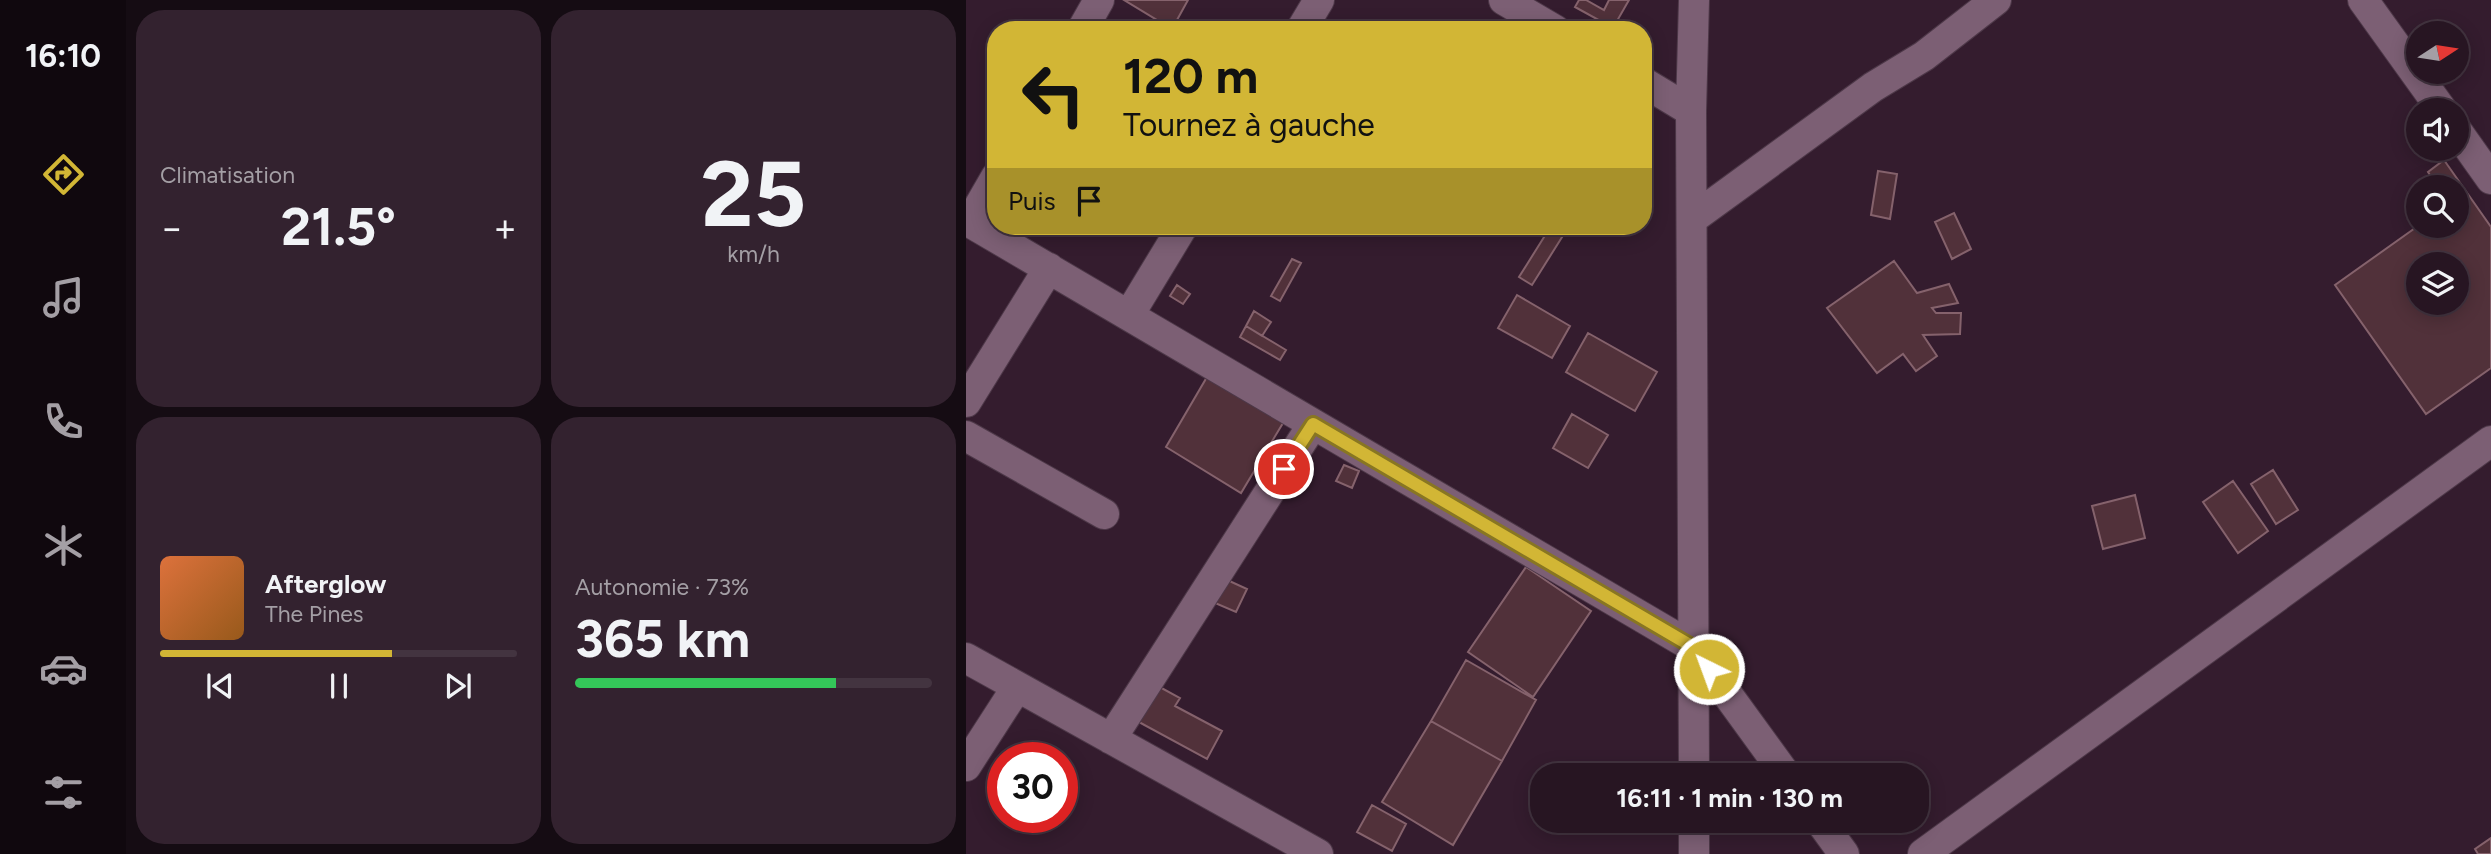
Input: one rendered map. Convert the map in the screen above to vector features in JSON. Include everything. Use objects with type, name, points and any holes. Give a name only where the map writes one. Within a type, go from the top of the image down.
[{"type":"street","points":[[1087,21],[1099,0]]},
{"type":"street","points":[[1307,21],[1320,0]]},
{"type":"street","points":[[1504,0],[1540,21]]},
{"type":"street","points":[[1694,0],[1691,111],[1694,763]]},
{"type":"street","points":[[1692,219],[1873,87],[1924,56],[1996,0]]},
{"type":"street","points":[[2363,0],[2433,98]]},
{"type":"street","points":[[1652,87],[1691,111]]},
{"type":"street","points":[[2469,148],[2491,178]]},
{"type":"street","points":[[987,191],[968,221],[987,232]]},
{"type":"street","points":[[992,235],[1693,647],[1777,763]]},
{"type":"street","points":[[1129,315],[1178,235]]},
{"type":"street","points":[[966,402],[1049,268]]},
{"type":"street","points":[[1111,739],[1313,424]]},
{"type":"street","points":[[966,436],[1104,514]]},
{"type":"street","points":[[1923,854],[2491,442]]},
{"type":"street","points":[[966,658],[1318,854]]},
{"type":"street","points":[[966,765],[1017,687]]},
{"type":"street","points":[[1694,833],[1694,854]]},
{"type":"street","points":[[1829,833],[1844,854]]},
{"type":"building","points":[[1124,0],[1188,0],[1176,21],[1159,21]]},
{"type":"building","points":[[1579,0],[1586,0],[1604,10],[1609,0],[1629,0],[1617,21],[1600,21],[1575,7]]},
{"type":"building","points":[[2445,161],[2455,175],[2430,175],[2428,172]]},
{"type":"building","points":[[1878,171],[1897,174],[1890,219],[1871,215]]},
{"type":"building","points":[[2469,196],[2491,227],[2491,368],[2426,414],[2335,285],[2406,235],[2406,238],[2469,238]]},
{"type":"building","points":[[1954,213],[1971,249],[1952,259],[1935,222]]},
{"type":"building","points":[[1545,235],[1563,235],[1532,285],[1519,277]]},
{"type":"building","points":[[1292,259],[1301,263],[1280,301],[1271,296]]},
{"type":"building","points":[[1894,261],[1917,293],[1949,284],[1958,303],[1932,308],[1936,313],[1961,313],[1960,334],[1923,335],[1937,356],[1916,371],[1903,354],[1877,373],[1827,308]]},
{"type":"building","points":[[1177,285],[1190,294],[1183,304],[1170,296]]},
{"type":"building","points":[[1517,295],[1570,326],[1552,358],[1498,328]]},
{"type":"building","points":[[1254,311],[1271,322],[1262,336],[1246,326]]},
{"type":"building","points":[[1246,326],[1286,350],[1280,360],[1240,337]]},
{"type":"building","points":[[1588,333],[1657,372],[1635,411],[1566,372]]},
{"type":"building","points":[[1207,377],[1283,423],[1241,493],[1166,447]]},
{"type":"building","points":[[1572,414],[1608,435],[1588,468],[1553,448]]},
{"type":"building","points":[[1344,465],[1359,471],[1352,488],[1336,481]]},
{"type":"building","points":[[2273,470],[2298,510],[2276,524],[2251,484]]},
{"type":"building","points":[[2233,481],[2268,531],[2238,553],[2203,502]]},
{"type":"building","points":[[2135,495],[2145,538],[2103,549],[2092,506]]},
{"type":"building","points":[[1526,567],[1591,611],[1533,697],[1468,652]]},
{"type":"building","points":[[1225,579],[1247,589],[1236,612],[1215,603]]},
{"type":"building","points":[[1466,660],[1536,700],[1502,761],[1431,721]]},
{"type":"building","points":[[1156,685],[1180,698],[1175,706],[1222,731],[1207,759],[1137,721]]},
{"type":"building","points":[[1431,721],[1502,761],[1453,845],[1382,802]]},
{"type":"building","points":[[1372,805],[1406,824],[1392,851],[1357,832]]},
{"type":"building","points":[[2491,838],[2491,854],[2478,854],[2475,849]]},
{"type":"route","points":[[1284,469],[1313,424],[1693,647],[1709,669]]}]
